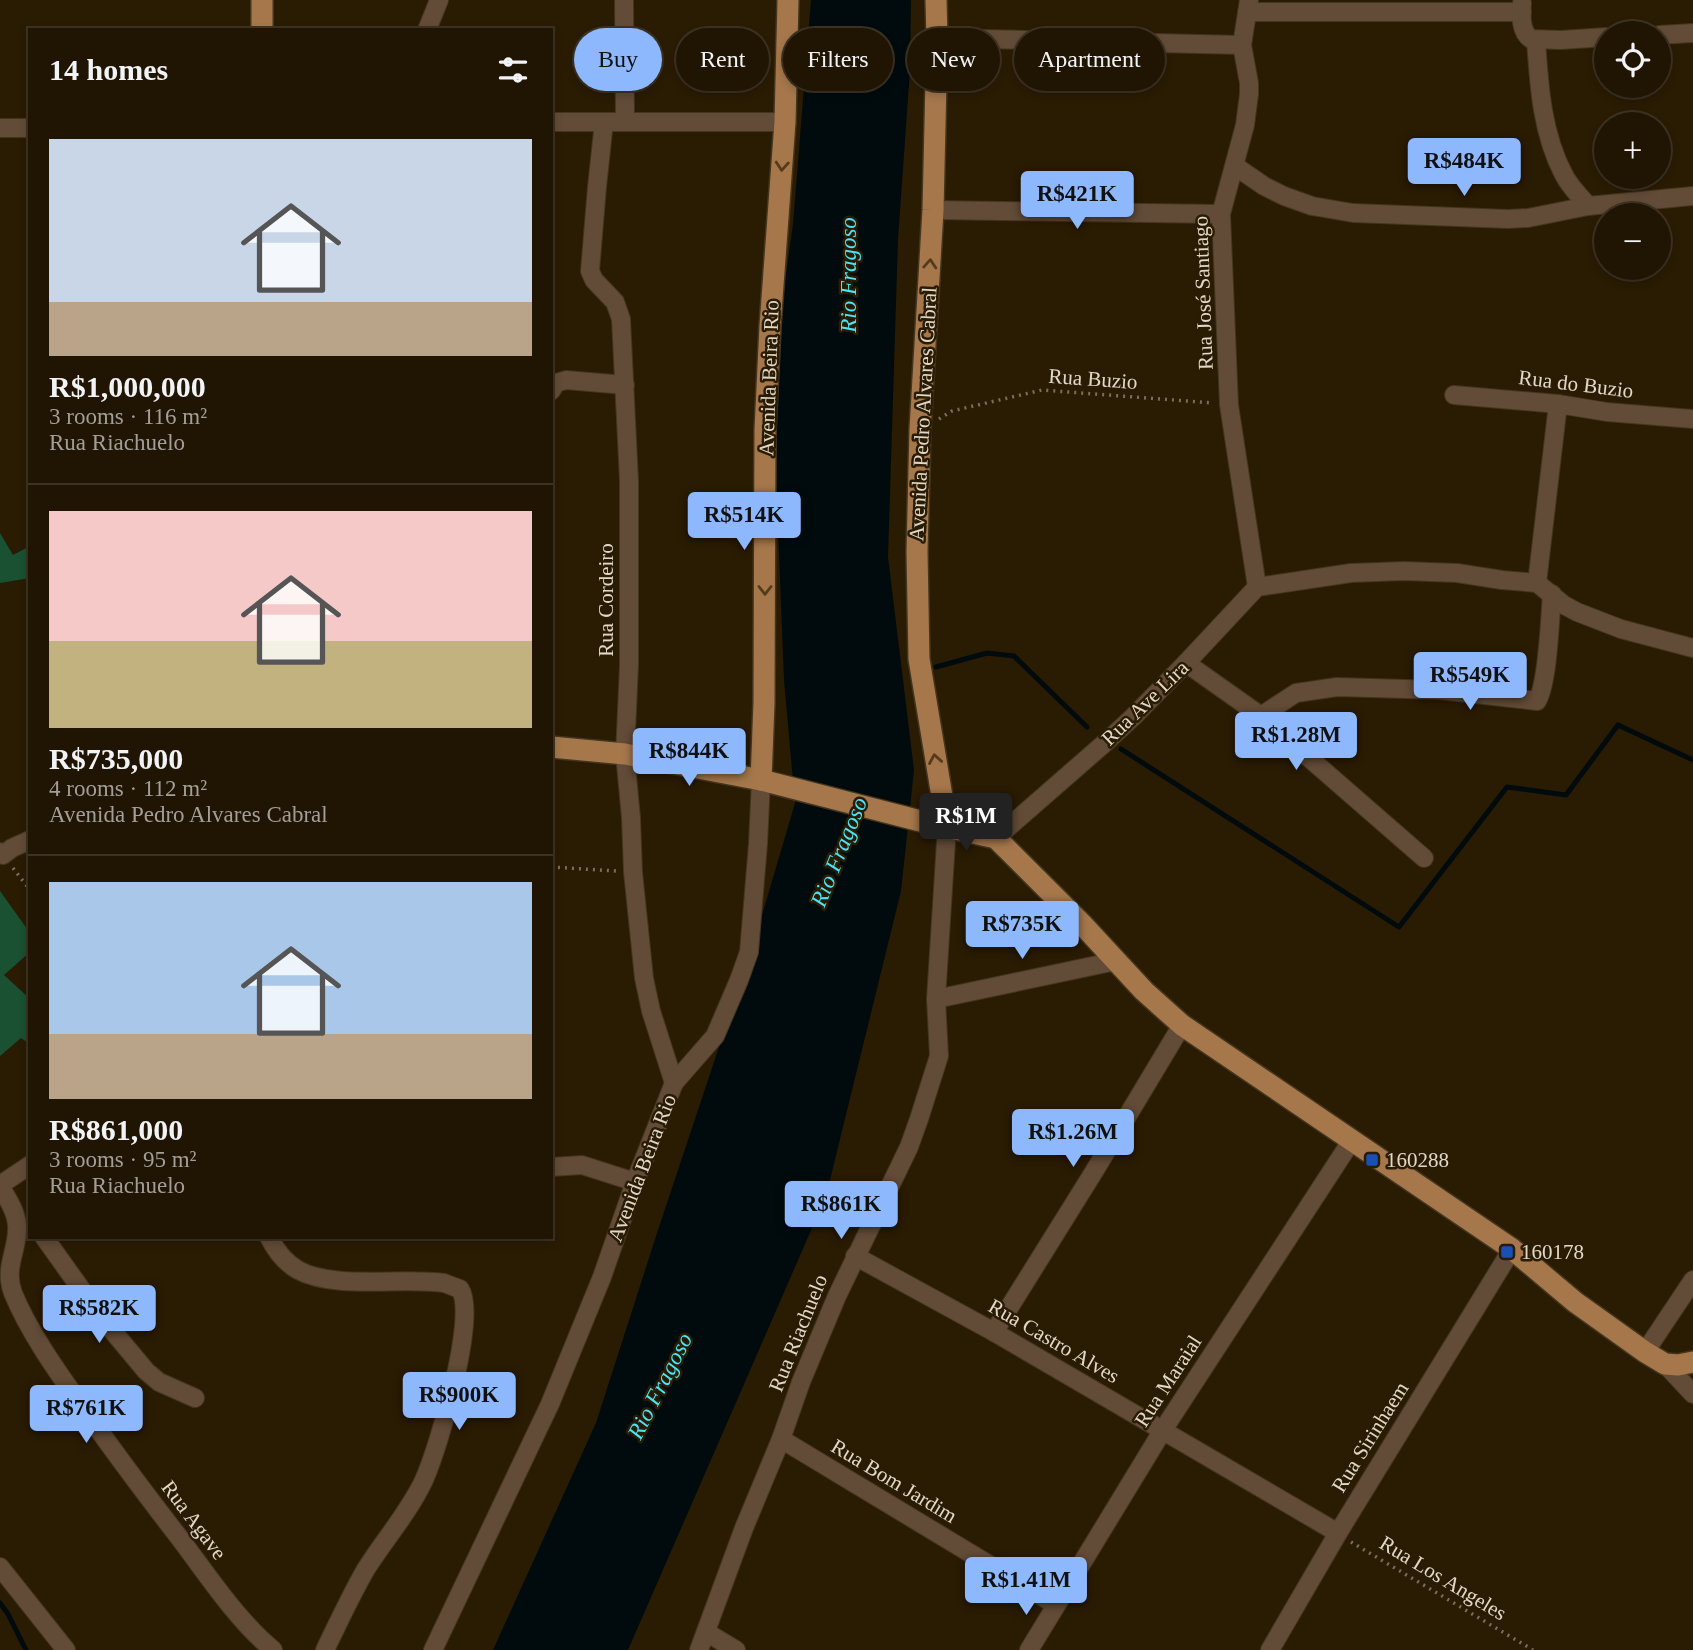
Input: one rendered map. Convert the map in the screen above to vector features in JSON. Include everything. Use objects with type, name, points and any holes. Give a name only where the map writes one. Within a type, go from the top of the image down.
[{"type":"main road","points":[[262,0],[262,28]]},
{"type":"main road","name":"Avenida Beira Rio","points":[[761,780],[764,704],[765,430],[785,122],[788,0]]},
{"type":"main road","name":"Avenida Pedro Alvares Cabral","points":[[936,0],[937,28]]},
{"type":"main road","name":"Avenida Pedro Alvares Cabral","points":[[936,91],[917,552],[919,659],[939,825]]},
{"type":"main road","points":[[553,747],[625,754],[761,780],[996,838],[1144,991],[1182,1025],[1512,1249],[1576,1302],[1645,1352],[1665,1364],[1693,1362]]},
{"type":"street","points":[[428,28],[439,0]]},
{"type":"street","points":[[624,0],[625,121]]},
{"type":"street","points":[[1248,6],[1522,6],[1527,37],[1536,40],[1594,38]]},
{"type":"street","name":"Rua José Santiago","points":[[1248,6],[1242,45],[1249,94],[1245,125],[1222,214],[1229,405],[1257,587]]},
{"type":"street","points":[[1671,34],[1693,33]]},
{"type":"street","points":[[1000,39],[1242,45]]},
{"type":"street","points":[[1536,40],[1540,92],[1552,147],[1565,178],[1588,206]]},
{"type":"street","points":[[553,122],[785,122]]},
{"type":"street","name":"Rua Cordeiro","points":[[604,122],[590,271],[594,280],[615,302],[621,319],[629,481],[629,665],[625,754],[633,872],[644,978],[651,1011],[674,1083]]},
{"type":"street","points":[[0,128],[28,128]]},
{"type":"street","points":[[1235,166],[1283,196],[1312,206],[1353,213],[1528,218],[1588,206],[1693,195]]},
{"type":"street","points":[[933,210],[1222,214]]},
{"type":"street","points":[[553,388],[556,383],[566,380],[625,385]]},
{"type":"street","name":"Rua do Buzio","points":[[1454,395],[1693,419]]},
{"type":"street","points":[[1261,716],[1296,693],[1337,687],[1440,690],[1537,701],[1541,695],[1546,664],[1544,589],[1558,404]]},
{"type":"street","points":[[1257,587],[1351,573],[1457,573],[1544,589],[1577,612],[1610,625],[1693,648]]},
{"type":"street","name":"Rua Ave Lira","points":[[996,838],[1107,741],[1186,663],[1257,587]]},
{"type":"street","points":[[1186,663],[1261,716],[1424,858]]},
{"type":"street","name":"Avenida Beira Rio","points":[[433,1650],[550,1404],[602,1277],[635,1182],[674,1083],[715,1036],[740,980],[748,952],[761,780]]},
{"type":"street","name":"Rua Riachuelo","points":[[699,1650],[806,1370],[855,1256],[909,1147],[939,1056],[936,999],[939,825]]},
{"type":"street","points":[[1,853],[28,841]]},
{"type":"street","points":[[936,999],[1116,961]]},
{"type":"street","points":[[994,1332],[1182,1025]]},
{"type":"street","name":"Rua Maraial","points":[[1028,1650],[1163,1430],[1352,1140]]},
{"type":"street","points":[[553,1167],[582,1165],[635,1182]]},
{"type":"street","points":[[28,1167],[3,1191],[28,1221]]},
{"type":"street","name":"Rua Agave","points":[[3,1191],[14,1211],[17,1225],[10,1259],[9,1281],[18,1304],[49,1358],[127,1469],[214,1585],[274,1650]]},
{"type":"street","points":[[45,1239],[101,1317],[146,1371],[159,1382],[195,1398]]},
{"type":"street","points":[[270,1239],[282,1258],[306,1274],[334,1280],[421,1281],[451,1285],[460,1289],[464,1299],[464,1324],[458,1361],[431,1462],[414,1498],[367,1569],[325,1650]]},
{"type":"street","name":"Rua Sirinhaem","points":[[1270,1650],[1338,1533],[1512,1249]]},
{"type":"street","name":"Rua Castro Alves","points":[[855,1256],[994,1332],[1338,1533]]},
{"type":"street","points":[[1645,1352],[1693,1280]]},
{"type":"street","points":[[1665,1364],[1693,1394]]},
{"type":"street","name":"Rua Bom Jardim","points":[[781,1439],[1056,1605]]},
{"type":"street","points":[[0,1567],[66,1650]]},
{"type":"street","points":[[706,1632],[736,1650]]},
{"type":"path","name":"Rua Buzio","points":[[920,429],[952,411],[1042,390],[1229,405]]},
{"type":"path","points":[[1,853],[28,887]]},
{"type":"path","points":[[553,867],[633,872]]},
{"type":"path","name":"Rua Los Angeles","points":[[1338,1533],[1533,1650]]},
{"type":"green space","points":[[0,533],[13,555],[28,547],[28,578],[0,583]]},
{"type":"green space","points":[[0,891],[28,930],[28,954],[4,975],[28,997],[28,1043],[21,1038],[0,1056]]},
{"type":"water","name":"Rio Fragoso","points":[[811,0],[911,0],[911,28],[907,28],[909,91],[898,239],[888,557],[914,770],[901,891],[826,1196],[628,1650],[493,1650],[596,1423],[755,939],[795,803],[784,680],[772,376],[793,224],[804,91],[893,91],[893,28],[809,28]]},
{"type":"waterway","points":[[936,667],[987,653],[1014,656],[1087,727]]},
{"type":"waterway","points":[[1121,749],[1399,927],[1507,787],[1566,795],[1618,725],[1693,760]]},
{"type":"waterway","points":[[0,1603],[26,1650]]},
{"type":"place","name":"160288","points":[[1372,1160]]},
{"type":"place","name":"160178","points":[[1507,1252]]}]
